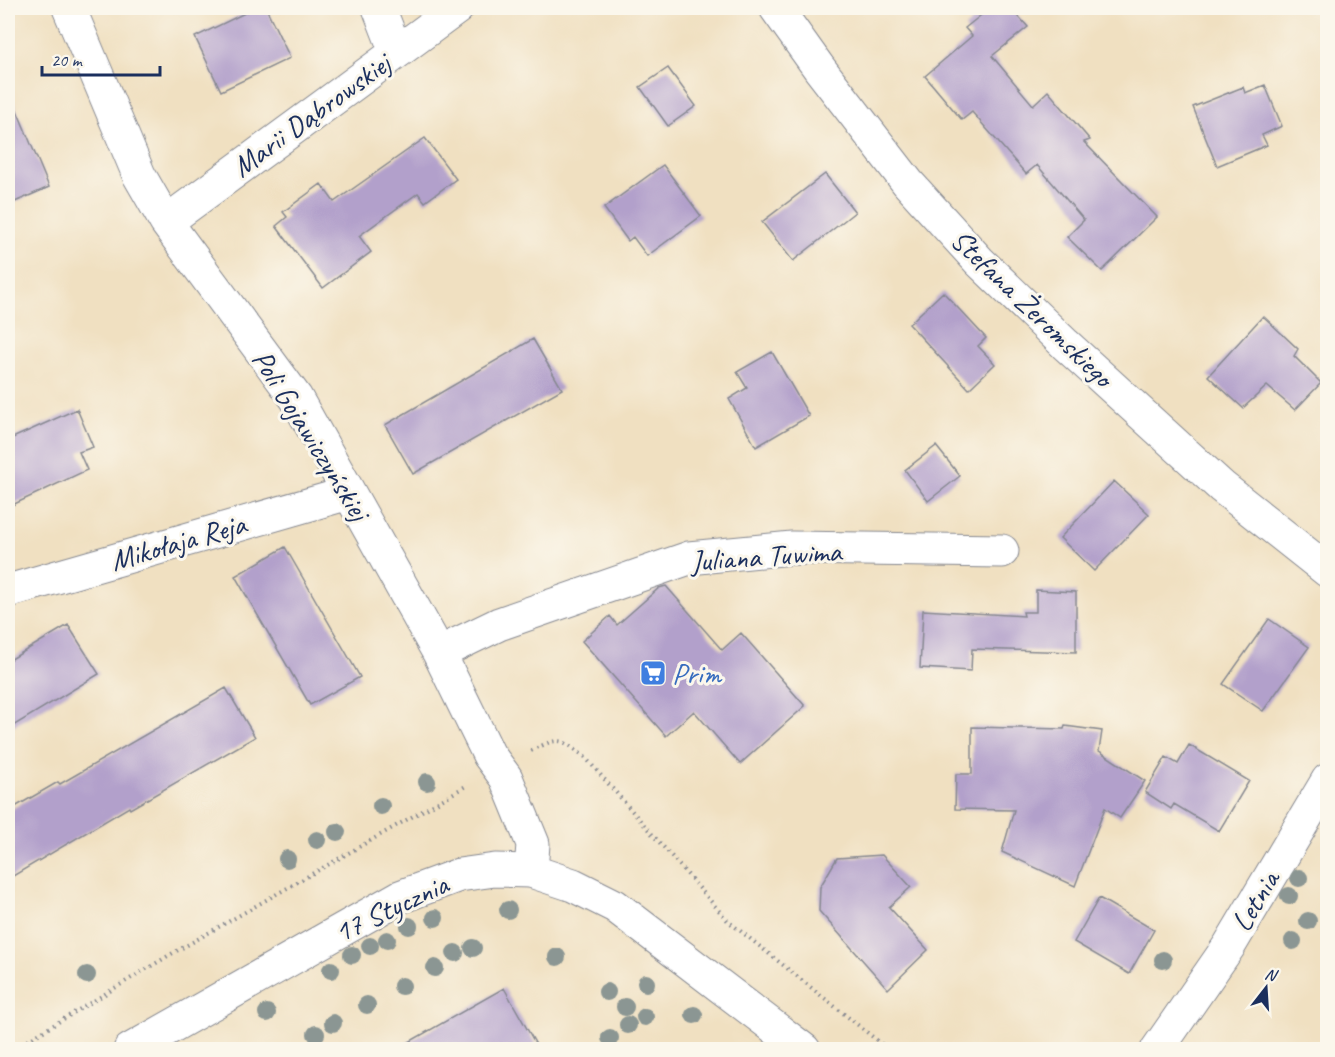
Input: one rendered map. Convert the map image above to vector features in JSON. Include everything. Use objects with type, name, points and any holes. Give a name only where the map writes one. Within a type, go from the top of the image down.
[{"type":"street","name":"Poli Gojawiczyńskiej","points":[[69,8],[139,175],[166,222],[296,398],[439,653],[489,755],[506,778],[533,844],[531,871]]},
{"type":"street","points":[[379,8],[396,52]]},
{"type":"street","name":"Marii Dąbrowskiej","points":[[166,222],[457,8]]},
{"type":"street","name":"Stefana Żeromskiego","points":[[776,8],[819,68],[908,183],[979,261],[1065,345],[1222,488],[1328,571]]},
{"type":"street","name":"Mikołaja Reja","points":[[8,591],[349,493]]},
{"type":"street","name":"Juliana Tuwima","points":[[439,653],[499,624],[689,558],[792,548],[1002,551]]},
{"type":"street","name":"Letnia","points":[[1157,1050],[1228,946],[1328,780]]},
{"type":"street","name":"17 Stycznia","points":[[130,1050],[400,897],[459,875],[495,870],[531,871],[573,885],[615,906],[804,1050]]},
{"type":"path","points":[[527,753],[551,741],[564,741],[585,757],[728,921],[889,1050]]},
{"type":"path","points":[[12,1050],[158,962],[470,784]]},
{"type":"building","points":[[255,8],[266,8],[290,58],[221,91],[195,37]]},
{"type":"building","points":[[990,8],[1011,8],[1028,27],[992,56],[1033,105],[1048,91],[1090,140],[1084,142],[1157,217],[1102,271],[1067,237],[1084,220],[1037,165],[1026,174],[972,112],[962,120],[925,76],[972,36],[965,28]]},
{"type":"building","points":[[668,68],[696,106],[668,126],[640,87]]},
{"type":"building","points":[[1265,85],[1282,126],[1262,135],[1267,145],[1217,166],[1193,107],[1243,87],[1245,93]]},
{"type":"building","points":[[8,89],[49,187],[8,205]]},
{"type":"building","points":[[425,138],[456,179],[425,202],[418,193],[359,236],[371,252],[323,288],[276,226],[287,217],[283,212],[321,184],[334,202]]},
{"type":"building","points":[[663,165],[701,216],[647,256],[633,237],[628,241],[604,208]]},
{"type":"building","points":[[825,174],[855,212],[793,261],[762,222]]},
{"type":"building","points":[[943,292],[986,338],[978,346],[995,364],[969,389],[909,324]]},
{"type":"building","points":[[1263,316],[1298,349],[1294,356],[1321,383],[1295,410],[1267,386],[1243,408],[1208,376]]},
{"type":"building","points":[[533,339],[562,389],[413,474],[385,425]]},
{"type":"building","points":[[772,352],[809,416],[756,447],[729,399],[747,388],[737,372]]},
{"type":"building","points":[[77,409],[93,447],[79,452],[87,470],[8,507],[8,440]]},
{"type":"building","points":[[936,446],[960,476],[928,501],[905,470]]},
{"type":"building","points":[[1114,481],[1149,514],[1094,571],[1060,538]]},
{"type":"building","points":[[285,547],[360,677],[310,705],[235,576]]},
{"type":"building","points":[[666,586],[722,650],[741,633],[805,706],[740,764],[694,711],[666,736],[582,641],[610,616],[617,625],[659,588]]},
{"type":"building","points":[[1036,590],[1076,592],[1076,652],[972,649],[971,671],[920,668],[923,610],[1024,616],[1023,612],[1036,612]]},
{"type":"building","points":[[1269,619],[1309,647],[1263,711],[1223,684]]},
{"type":"building","points":[[68,625],[99,674],[8,729],[8,661]]},
{"type":"building","points":[[226,688],[255,737],[130,809],[129,807],[8,879],[8,811],[58,782],[60,784]]},
{"type":"building","points":[[1065,726],[1102,731],[1099,751],[1145,781],[1120,818],[1105,808],[1075,886],[1002,852],[1014,810],[955,809],[956,774],[972,774],[972,727],[1064,729]]},
{"type":"building","points":[[1189,745],[1249,781],[1219,831],[1174,804],[1171,809],[1145,792],[1166,757],[1178,764]]},
{"type":"building","points":[[882,855],[911,887],[889,907],[928,950],[888,989],[819,911],[820,887],[837,858]]},
{"type":"building","points":[[1099,898],[1154,930],[1129,974],[1074,942]]},
{"type":"building","points":[[504,988],[539,1050],[395,1050]]},
{"type":"place","name":"Prim","points":[[653,673]]}]
